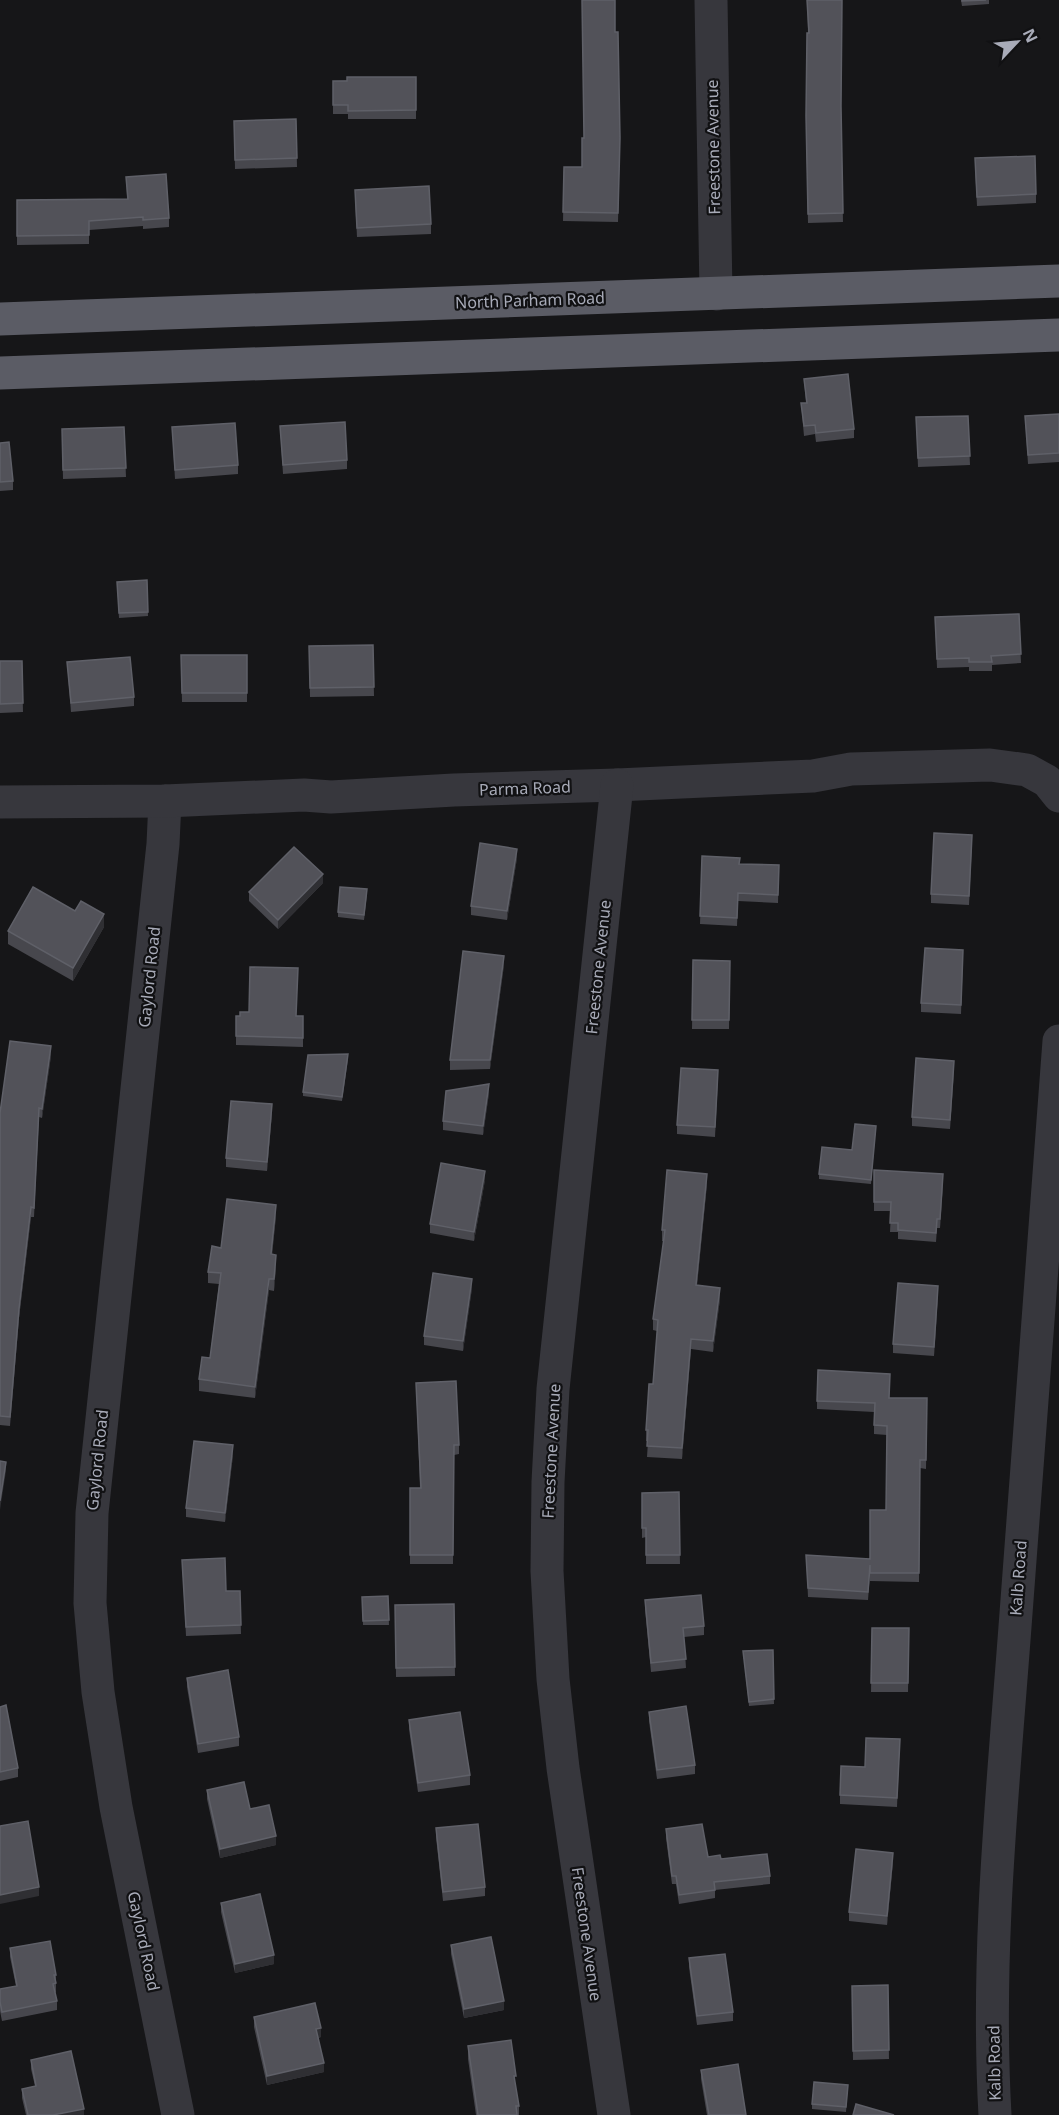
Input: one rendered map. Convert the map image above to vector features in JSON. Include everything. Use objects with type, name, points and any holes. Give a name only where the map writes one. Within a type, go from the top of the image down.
[{"type":"highway","name":"North Parham Road","points":[[0,319],[1059,281]]},
{"type":"highway","points":[[716,294],[718,346]]},
{"type":"highway","points":[[0,373],[1059,335]]},
{"type":"street","name":"Freestone Avenue","points":[[711,0],[716,294]]},
{"type":"street","name":"Parma Road","points":[[0,802],[165,801],[304,795],[331,797],[813,776],[851,770],[990,765],[1027,770],[1053,789]]},
{"type":"street","name":"Freestone Avenue","points":[[614,2115],[559,1735],[553,1679],[547,1560],[553,1389],[617,785]]},
{"type":"street","name":"Gaylord Road","points":[[165,801],[163,844],[92,1513],[90,1604],[98,1692],[116,1807],[178,2115]]},
{"type":"street","name":"Kalb Road","points":[[995,2115],[993,1945],[1059,1041]]},
{"type":"building","points":[[582,0],[615,0],[615,32],[618,32],[620,138],[618,213],[563,212],[564,167],[582,167],[582,138],[584,138]]},
{"type":"building","points":[[807,0],[842,0],[843,213],[808,214],[806,116],[807,33],[809,33]]},
{"type":"building","points":[[347,77],[416,77],[416,110],[348,111],[348,105],[333,105],[333,81],[347,81]]},
{"type":"building","points":[[296,119],[297,158],[235,160],[234,121]]},
{"type":"building","points":[[1035,156],[1036,194],[977,197],[975,158]]},
{"type":"building","points":[[166,174],[169,218],[143,220],[143,217],[89,221],[89,235],[17,236],[17,200],[128,199],[126,177]]},
{"type":"building","points":[[429,186],[431,224],[357,228],[355,190]]},
{"type":"building","points":[[848,374],[854,429],[816,433],[815,425],[804,426],[801,403],[807,403],[804,379]]},
{"type":"building","points":[[1059,414],[1059,453],[1028,455],[1025,416]]},
{"type":"building","points":[[968,416],[970,456],[918,458],[916,417]]},
{"type":"building","points":[[345,422],[347,460],[283,465],[280,426]]},
{"type":"building","points":[[235,423],[238,465],[175,470],[172,427]]},
{"type":"building","points":[[124,427],[126,468],[63,470],[62,429]]},
{"type":"building","points":[[9,442],[13,481],[0,482],[0,443]]},
{"type":"building","points":[[147,580],[148,612],[119,613],[117,582]]},
{"type":"building","points":[[1019,614],[1021,654],[991,656],[992,662],[969,662],[969,658],[937,659],[935,617]]},
{"type":"building","points":[[373,645],[374,687],[310,688],[309,646]]},
{"type":"building","points":[[181,655],[247,655],[247,693],[182,693]]},
{"type":"building","points":[[130,657],[134,697],[71,703],[67,662]]},
{"type":"building","points":[[0,661],[22,661],[23,703],[0,704]]},
{"type":"building","points":[[934,833],[972,835],[969,896],[931,894]]},
{"type":"building","points":[[480,843],[517,849],[507,911],[471,906]]},
{"type":"building","points":[[294,847],[323,874],[278,920],[249,892]]},
{"type":"building","points":[[702,856],[740,858],[739,864],[779,865],[778,895],[738,893],[737,918],[700,916]]},
{"type":"building","points":[[33,887],[75,911],[81,901],[104,914],[73,968],[8,931]]},
{"type":"building","points":[[340,887],[367,889],[364,915],[338,912]]},
{"type":"building","points":[[925,948],[963,950],[961,1005],[921,1003]]},
{"type":"building","points":[[463,951],[504,956],[490,1060],[450,1060]]},
{"type":"building","points":[[693,960],[730,961],[729,1020],[692,1020]]},
{"type":"building","points":[[250,967],[298,968],[296,1016],[303,1016],[303,1038],[236,1036],[236,1016],[240,1016],[240,1012],[249,1012]]},
{"type":"building","points":[[10,1041],[51,1046],[42,1109],[39,1108],[34,1208],[31,1207],[19,1309],[10,1417],[0,1416],[0,1113]]},
{"type":"building","points":[[348,1054],[342,1097],[303,1092],[308,1055]]},
{"type":"building","points":[[916,1058],[954,1061],[950,1120],[912,1117]]},
{"type":"building","points":[[681,1068],[718,1070],[715,1127],[677,1125]]},
{"type":"building","points":[[489,1084],[483,1126],[443,1121],[446,1091]]},
{"type":"building","points":[[231,1101],[272,1104],[267,1162],[226,1158]]},
{"type":"building","points":[[855,1124],[876,1126],[871,1180],[819,1174],[822,1147],[852,1150]]},
{"type":"building","points":[[441,1163],[485,1171],[474,1232],[430,1224]]},
{"type":"building","points":[[667,1170],[707,1174],[696,1285],[720,1288],[713,1341],[691,1339],[682,1448],[647,1446],[648,1430],[646,1430],[649,1384],[653,1384],[658,1320],[653,1319],[665,1230],[662,1230]]},
{"type":"building","points":[[874,1170],[943,1174],[940,1219],[937,1219],[936,1233],[898,1230],[898,1223],[890,1223],[891,1202],[874,1202]]},
{"type":"building","points":[[227,1199],[276,1205],[271,1254],[276,1255],[274,1279],[269,1279],[255,1387],[199,1379],[202,1357],[210,1358],[221,1273],[208,1272],[212,1246],[221,1248]]},
{"type":"building","points":[[433,1273],[472,1279],[463,1341],[424,1336]]},
{"type":"building","points":[[898,1283],[938,1286],[934,1347],[893,1344]]},
{"type":"building","points":[[818,1370],[890,1374],[889,1398],[927,1398],[926,1460],[920,1460],[919,1573],[870,1573],[870,1565],[868,1592],[808,1588],[806,1555],[870,1559],[870,1510],[886,1510],[887,1426],[874,1425],[875,1403],[817,1401]]},
{"type":"building","points":[[456,1381],[459,1445],[454,1445],[453,1555],[410,1555],[410,1488],[421,1488],[416,1383]]},
{"type":"building","points":[[194,1441],[233,1445],[225,1513],[186,1508]]},
{"type":"building","points":[[0,1461],[6,1462],[0,1501]]},
{"type":"building","points":[[679,1492],[680,1555],[646,1555],[646,1528],[642,1528],[642,1493]]},
{"type":"building","points":[[225,1558],[226,1591],[240,1591],[241,1625],[186,1627],[182,1560]]},
{"type":"building","points":[[701,1595],[704,1626],[683,1628],[686,1659],[651,1663],[645,1600]]},
{"type":"building","points":[[388,1596],[389,1620],[363,1621],[362,1597]]},
{"type":"building","points":[[454,1604],[455,1667],[396,1668],[395,1605]]},
{"type":"building","points":[[872,1628],[909,1628],[908,1683],[871,1683]]},
{"type":"building","points":[[773,1650],[774,1699],[749,1702],[743,1651]]},
{"type":"building","points":[[228,1670],[239,1737],[198,1744],[187,1678]]},
{"type":"building","points":[[6,1705],[18,1768],[0,1772],[0,1707]]},
{"type":"building","points":[[686,1706],[695,1765],[657,1770],[649,1712]]},
{"type":"building","points":[[460,1712],[470,1775],[418,1783],[409,1720]]},
{"type":"building","points":[[866,1738],[900,1739],[897,1798],[840,1795],[841,1766],[865,1767]]},
{"type":"building","points":[[244,1782],[250,1809],[269,1805],[276,1836],[220,1849],[207,1790]]},
{"type":"building","points":[[28,1821],[39,1887],[0,1895],[0,1826]]},
{"type":"building","points":[[478,1824],[485,1887],[443,1892],[436,1828]]},
{"type":"building","points":[[702,1824],[708,1857],[720,1855],[721,1859],[767,1854],[770,1876],[714,1882],[715,1890],[679,1895],[676,1876],[672,1876],[666,1829]]},
{"type":"building","points":[[856,1849],[893,1853],[887,1916],[849,1912]]},
{"type":"building","points":[[260,1894],[274,1955],[235,1964],[221,1903]]},
{"type":"building","points":[[491,1937],[504,2001],[464,2009],[451,1945]]},
{"type":"building","points":[[50,1941],[56,1975],[54,1975],[56,1983],[53,1984],[57,2001],[2,2012],[0,1989],[17,1986],[10,1948]]},
{"type":"building","points":[[725,1954],[733,2012],[697,2016],[689,1958]]},
{"type":"building","points":[[888,1985],[889,2050],[853,2051],[852,1986]]},
{"type":"building","points":[[315,2003],[321,2028],[316,2029],[324,2063],[267,2076],[254,2017]]},
{"type":"building","points":[[511,2040],[519,2106],[516,2106],[517,2115],[478,2115],[468,2046]]},
{"type":"building","points":[[71,2051],[84,2109],[53,2115],[28,2115],[22,2089],[36,2086],[31,2060]]},
{"type":"building","points":[[738,2064],[746,2115],[709,2115],[701,2070]]},
{"type":"building","points":[[814,2082],[848,2085],[846,2107],[812,2104]]},
{"type":"building","points":[[856,2104],[894,2115],[853,2115]]}]
